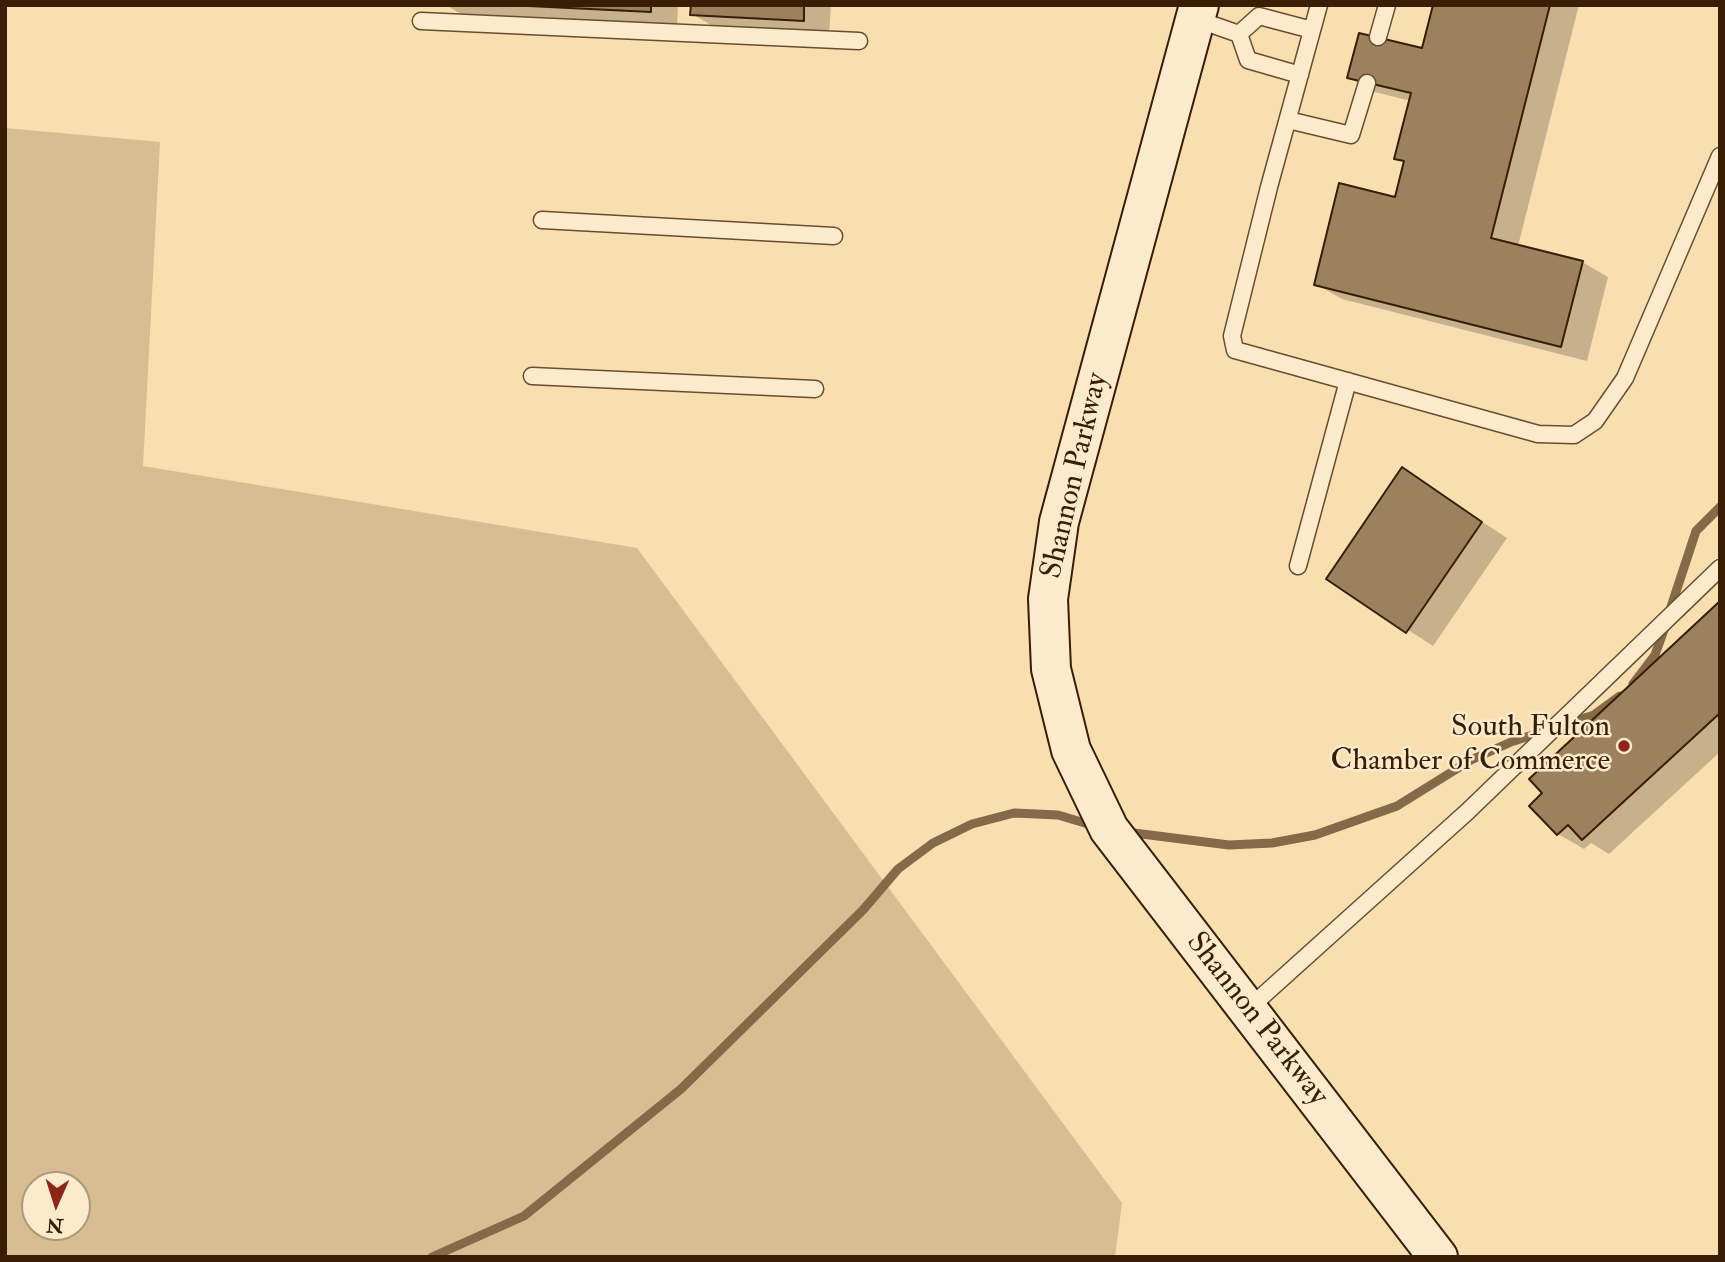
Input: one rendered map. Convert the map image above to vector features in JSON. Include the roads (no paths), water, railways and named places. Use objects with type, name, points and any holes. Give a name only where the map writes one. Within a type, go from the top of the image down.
[{"type":"street","name":"Shannon Parkway","points":[[1197,12],[1059,522],[1048,599],[1051,668],[1071,750],[1108,829],[1438,1257]]},
{"type":"lane","points":[[1319,5],[1232,337],[1235,350],[1538,434],[1574,435],[1595,421],[1625,378],[1720,156]]},
{"type":"lane","points":[[1378,37],[1387,5]]},
{"type":"lane","points":[[1197,12],[1239,34],[1248,60],[1300,75]]},
{"type":"lane","points":[[1239,34],[1259,16],[1312,30]]},
{"type":"lane","points":[[421,21],[859,41]]},
{"type":"lane","points":[[1288,120],[1351,135],[1367,83]]},
{"type":"lane","points":[[542,220],[834,236]]},
{"type":"lane","points":[[532,376],[815,389]]},
{"type":"lane","points":[[1298,566],[1348,381]]},
{"type":"lane","points":[[1248,1009],[1467,812],[1720,568]]},
{"type":"waterway","points":[[1669,613],[1696,531],[1720,507]]},
{"type":"waterway","points":[[1633,684],[1655,655],[1665,627]]},
{"type":"waterway","points":[[1562,725],[1594,715],[1620,696]]},
{"type":"waterway","points":[[1126,832],[1229,845],[1272,843],[1315,835],[1397,806],[1471,760],[1511,742],[1548,730]]},
{"type":"waterway","points":[[432,1257],[524,1216],[681,1089],[863,910],[898,869],[933,843],[972,824],[1014,813],[1058,815],[1095,826]]},
{"type":"place","name":"South Fulton Chamber of Commerce","points":[[1624,746]]}]
